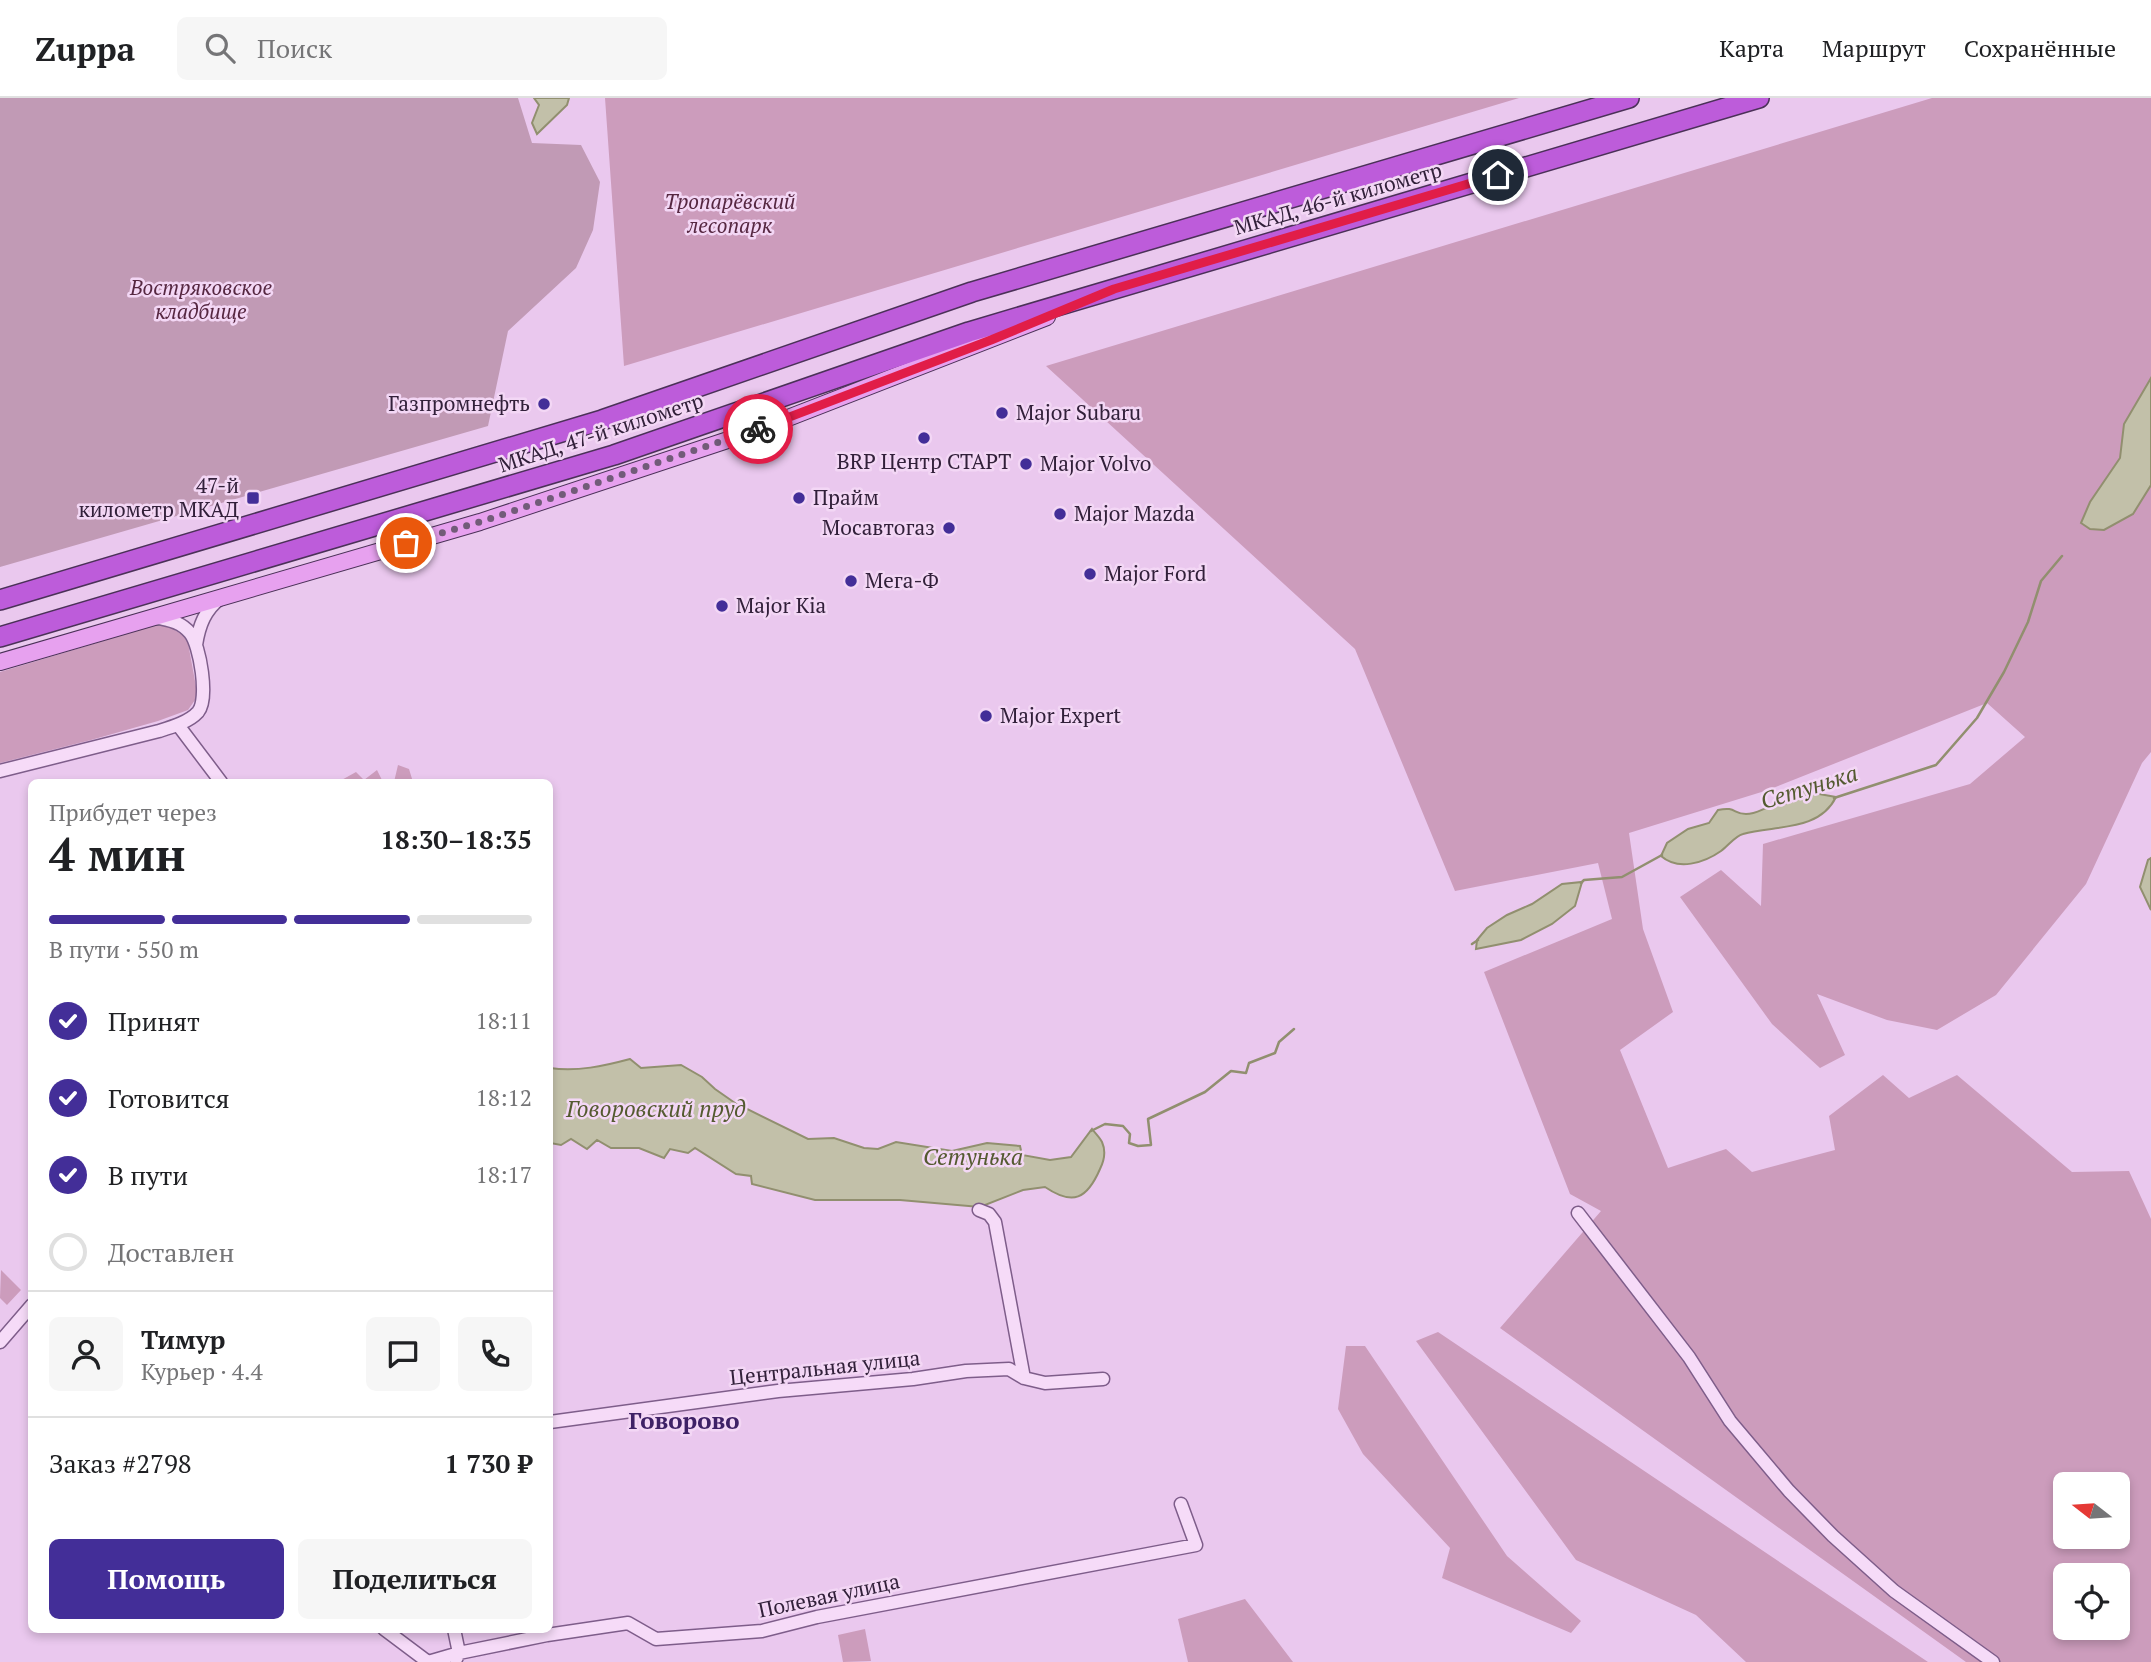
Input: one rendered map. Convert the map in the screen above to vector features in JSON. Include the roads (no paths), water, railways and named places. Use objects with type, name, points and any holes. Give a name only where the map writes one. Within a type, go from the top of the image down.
[{"type":"highway","name":"МКАД, 46-й километр","points":[[1203,224],[1629,98]]},
{"type":"highway","name":"МКАД, 46-й километр","points":[[1211,260],[1759,98]]},
{"type":"highway","name":"МКАД, 47-й километр","points":[[0,600],[603,420],[927,306],[1203,224]]},
{"type":"highway","name":"МКАД, 47-й километр","points":[[0,637],[614,455],[939,341],[1211,260]]},
{"type":"main road","points":[[0,662],[480,522],[752,432],[991,340],[1114,289]]},
{"type":"main road","points":[[0,590],[83,574]]},
{"type":"street","points":[[196,645],[198,632],[208,610],[224,596]]},
{"type":"street","points":[[0,771],[178,725],[198,712],[204,695],[196,645],[191,634],[171,621],[150,618]]},
{"type":"street","points":[[178,725],[219,779]]},
{"type":"street","points":[[979,1210],[989,1214],[995,1222],[1024,1378]]},
{"type":"street","points":[[1578,1213],[1681,1346],[1730,1422],[1789,1491],[1833,1536],[1894,1591],[1993,1662]]},
{"type":"street","points":[[0,1342],[28,1310]]},
{"type":"street","name":"Центральная улица","points":[[553,1422],[778,1391],[913,1379],[966,1371],[1009,1369],[1024,1378],[1045,1383],[1103,1378]]},
{"type":"street","name":"Полевая улица","points":[[428,1662],[547,1635],[628,1623],[656,1639],[762,1631],[817,1617],[1176,1551],[1196,1545],[1181,1504]]},
{"type":"street","points":[[389,1633],[428,1662]]},
{"type":"street","points":[[454,1633],[456,1657]]},
{"type":"water","points":[[534,98],[569,98],[567,105],[537,134],[532,123],[539,105]]},
{"type":"water","points":[[2151,378],[2151,485],[2133,514],[2104,530],[2090,529],[2081,523],[2090,502],[2120,458],[2124,424]]},
{"type":"water","points":[[1797,790],[1836,797],[1819,816],[1807,822],[1743,834],[1721,851],[1699,862],[1675,863],[1661,856],[1667,843],[1688,829],[1709,823],[1718,810],[1728,809],[1751,814],[1785,804]]},
{"type":"water","points":[[2151,858],[2151,910],[2140,887]]},
{"type":"water","points":[[1582,882],[1575,906],[1552,924],[1521,940],[1476,949],[1477,940],[1487,928],[1507,915],[1532,904],[1562,884]]},
{"type":"water","name":"Говоровский пруд","points":[[630,1059],[641,1068],[681,1065],[702,1077],[735,1103],[808,1139],[834,1138],[864,1148],[878,1149],[896,1142],[952,1151],[987,1143],[1020,1146],[1022,1155],[1050,1160],[1071,1157],[1092,1129],[1102,1142],[1103,1159],[1090,1187],[1078,1196],[1071,1198],[1045,1187],[1023,1190],[980,1207],[900,1200],[815,1200],[752,1184],[751,1176],[736,1174],[695,1148],[688,1153],[670,1149],[664,1158],[639,1148],[611,1148],[597,1140],[587,1149],[571,1139],[561,1145],[553,1144],[553,1068],[590,1068]]},
{"type":"waterway","name":"Сетунька","points":[[1834,798],[1936,765],[1977,718],[2004,672],[2028,622],[2041,581],[2062,556]]},
{"type":"waterway","name":"Сетунька","points":[[1581,883],[1584,880],[1622,877],[1662,855]]},
{"type":"waterway","name":"Сетунька","points":[[1472,944],[1478,940]]},
{"type":"waterway","name":"Сетунька","points":[[1091,1131],[1105,1124],[1123,1126],[1130,1134],[1129,1143],[1138,1146],[1151,1145],[1148,1119],[1205,1092],[1231,1071],[1246,1073],[1249,1063],[1275,1053],[1279,1042],[1294,1029]]},
{"type":"place","name":"Газпромнефть","points":[[544,404]]},
{"type":"place","name":"Major Subaru","points":[[1002,413]]},
{"type":"place","name":"BRP Центр СТАРТ","points":[[924,438]]},
{"type":"place","name":"Major Volvo","points":[[1026,464]]},
{"type":"place","name":"47-й километр МКАД","points":[[253,498]]},
{"type":"place","name":"Прайм","points":[[799,498]]},
{"type":"place","name":"Major Mazda","points":[[1060,514]]},
{"type":"place","name":"Мосавтогаз","points":[[949,528]]},
{"type":"place","name":"Major Ford","points":[[1090,574]]},
{"type":"place","name":"Мега-Ф","points":[[851,581]]},
{"type":"place","name":"Major Kia","points":[[722,606]]},
{"type":"place","name":"Major Expert","points":[[986,716]]},
{"type":"district","name":"Говорово","points":[[684,1421]]},
{"type":"park label","name":"Тропарёвский лесопарк","points":[[730,214]]},
{"type":"park label","name":"Востряковское кладбище","points":[[201,300]]}]
